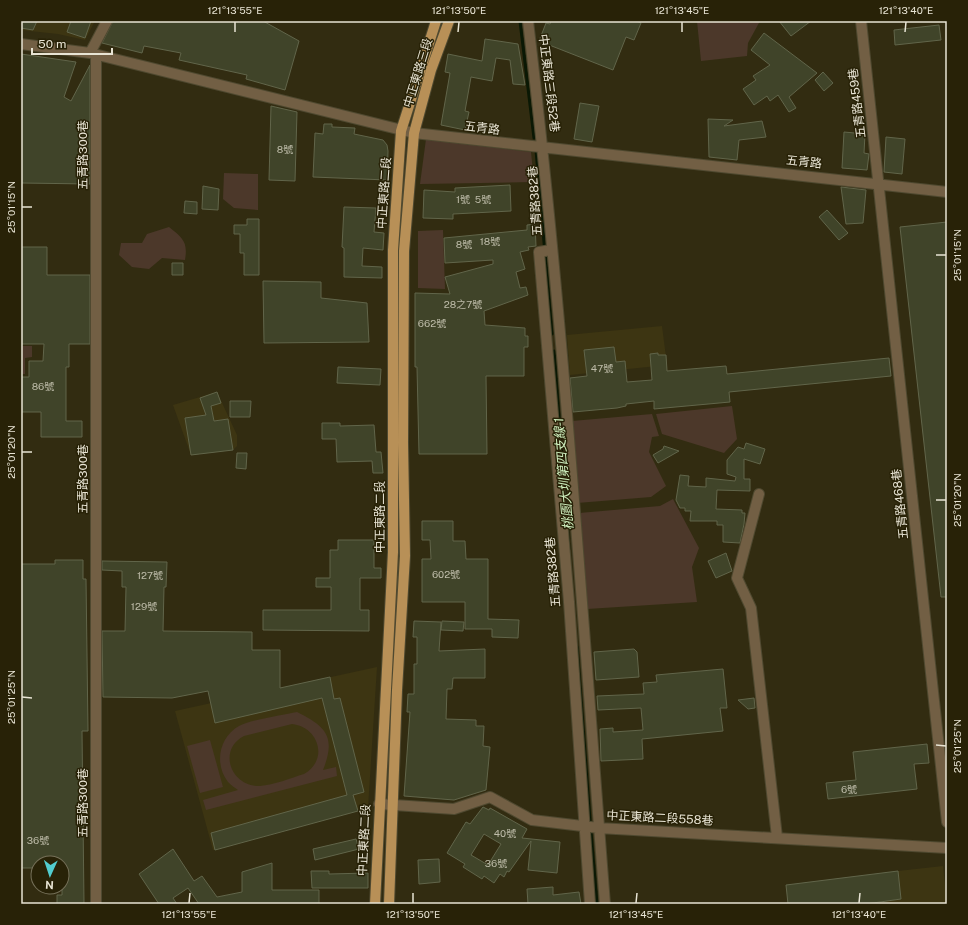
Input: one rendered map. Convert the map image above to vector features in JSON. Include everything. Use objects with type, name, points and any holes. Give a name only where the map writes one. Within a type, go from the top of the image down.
[{"type":"main road","name":"中正東路三段","points":[[402,131],[436,21]]},
{"type":"main road","name":"中正東路三段","points":[[414,133],[431,70],[449,21]]},
{"type":"main road","name":"中正東路二段","points":[[375,904],[393,552],[393,250],[402,131]]},
{"type":"main road","name":"中正東路二段","points":[[389,904],[391,805],[405,556],[403,442],[404,251],[414,133]]},
{"type":"street","points":[[93,54],[107,21]]},
{"type":"street","name":"中正東路三段52巷","points":[[528,21],[544,149]]},
{"type":"street","name":"五青路459巷","points":[[861,21],[879,183]]},
{"type":"street","name":"五青路","points":[[21,44],[93,54],[414,133],[544,149],[879,183],[947,192]]},
{"type":"street","name":"五青路300巷","points":[[93,54],[96,904]]},
{"type":"street","name":"五青路382巷","points":[[544,149],[605,904]]},
{"type":"street","name":"五青路468巷","points":[[879,183],[947,822]]},
{"type":"street","name":"五青路382巷","points":[[551,250],[539,252],[569,602],[590,904]]},
{"type":"street","points":[[547,342],[560,341]]},
{"type":"street","points":[[759,494],[737,578],[751,608],[777,838]]},
{"type":"street","points":[[569,602],[581,601]]},
{"type":"street","name":"中正東路二段558巷","points":[[379,804],[454,809],[490,797],[532,820],[599,828],[947,848]]},
{"type":"shaded area","points":[[21,21],[95,21],[85,40],[58,34],[21,30]]},
{"type":"shaded area","points":[[697,21],[760,21],[748,43],[747,56],[701,61]]},
{"type":"shaded area","points":[[426,139],[531,152],[534,182],[420,184]]},
{"type":"shaded area","points":[[224,173],[258,174],[258,210],[234,208],[223,199]]},
{"type":"shaded area","points":[[169,227],[178,234],[185,245],[185,260],[162,258],[149,269],[132,267],[119,255],[121,243],[142,243],[147,234]]},
{"type":"shaded area","points":[[443,230],[445,289],[418,288],[418,231]]},
{"type":"shaded area","points":[[662,326],[667,365],[570,375],[567,335]]},
{"type":"shaded area","points":[[21,346],[32,346],[32,357],[25,358],[25,374],[21,374]]},
{"type":"shaded area","points":[[217,392],[237,435],[237,446],[233,450],[191,455],[173,405]]},
{"type":"shaded area","points":[[732,406],[737,439],[724,453],[662,434],[656,414]]},
{"type":"shaded area","points":[[652,414],[659,436],[652,437],[649,452],[666,486],[651,497],[577,503],[572,421]]},
{"type":"shaded area","points":[[673,499],[699,548],[692,567],[697,602],[587,609],[579,513],[660,506]]},
{"type":"shaded area","points":[[377,667],[368,808],[213,850],[175,711]]},
{"type":"shaded area","points":[[297,712],[316,723],[326,734],[329,749],[323,770],[336,767],[337,776],[206,810],[203,800],[238,790],[228,782],[221,767],[220,759],[223,744],[232,731],[244,724]],"holes":[[[292,724],[301,726],[309,731],[318,745],[316,761],[312,768],[304,774],[277,783],[260,786],[250,785],[241,781],[235,774],[231,767],[231,750],[236,742],[244,736]]]},
{"type":"shaded area","points":[[210,740],[223,787],[200,793],[187,746]]},
{"type":"shaded area","points":[[943,866],[947,904],[866,904],[901,899],[898,871]]},
{"type":"building","points":[[21,21],[37,21],[33,30],[21,28]]},
{"type":"building","points":[[71,21],[91,21],[85,38],[67,32]]},
{"type":"building","points":[[113,21],[263,21],[299,41],[285,90],[246,79],[247,75],[179,60],[181,53],[144,46],[142,53],[102,43]]},
{"type":"building","points":[[551,21],[636,21],[641,23],[634,40],[626,37],[613,70],[539,41],[546,23],[550,24]]},
{"type":"building","points":[[779,21],[811,21],[791,36]]},
{"type":"building","points":[[939,25],[941,40],[895,45],[894,30]]},
{"type":"building","points":[[764,33],[817,73],[789,97],[796,108],[789,112],[778,95],[770,101],[767,96],[754,105],[743,89],[756,80],[753,76],[770,65],[751,50]]},
{"type":"building","points":[[485,39],[518,44],[525,85],[513,84],[510,60],[496,58],[492,81],[471,77],[465,111],[469,112],[465,130],[441,125],[450,73],[445,72],[448,54],[482,61]]},
{"type":"building","points":[[21,54],[76,62],[64,97],[71,101],[90,65],[90,184],[21,183]]},
{"type":"building","points":[[823,72],[833,83],[824,91],[815,80]]},
{"type":"building","points":[[580,103],[599,106],[592,142],[574,139]]},
{"type":"building","points":[[271,106],[297,112],[295,181],[269,180]]},
{"type":"building","points":[[708,119],[733,120],[724,126],[762,121],[766,137],[739,140],[737,160],[709,157]]},
{"type":"building","points":[[324,124],[332,124],[332,127],[355,128],[354,134],[383,140],[387,145],[388,151],[387,180],[313,177],[315,133],[323,134]]},
{"type":"building","points":[[844,132],[865,134],[864,153],[869,154],[867,170],[842,168]]},
{"type":"building","points":[[886,137],[905,139],[902,174],[884,172]]},
{"type":"building","points":[[510,185],[511,211],[453,214],[453,219],[423,218],[424,190],[455,192],[455,188]]},
{"type":"building","points":[[203,186],[219,189],[218,210],[202,209]]},
{"type":"building","points":[[841,187],[866,190],[863,223],[846,224]]},
{"type":"building","points":[[185,201],[197,202],[197,214],[184,213]]},
{"type":"building","points":[[344,207],[376,208],[374,232],[384,233],[383,250],[363,248],[362,266],[382,267],[382,278],[344,277],[344,248],[342,247]]},
{"type":"building","points":[[827,210],[848,233],[839,240],[819,217]]},
{"type":"building","points":[[247,219],[259,219],[259,275],[244,275],[244,253],[240,253],[240,234],[234,234],[234,225],[247,225]]},
{"type":"building","points":[[947,222],[947,597],[941,597],[900,227]]},
{"type":"building","points":[[535,224],[536,246],[528,247],[529,250],[520,252],[525,269],[516,272],[520,288],[526,287],[528,295],[484,311],[485,325],[525,328],[525,336],[528,336],[528,347],[524,347],[524,376],[486,376],[487,454],[419,454],[417,367],[415,367],[415,293],[450,294],[445,277],[493,264],[493,260],[445,263],[444,238],[527,230],[527,225]]},
{"type":"building","points":[[21,247],[47,247],[47,275],[90,275],[90,344],[69,344],[69,367],[66,367],[66,421],[82,421],[82,437],[41,437],[41,412],[21,412],[21,377],[29,377],[29,361],[43,361],[44,344],[21,344]]},
{"type":"building","points":[[172,263],[183,263],[183,275],[172,275]]},
{"type":"building","points":[[263,281],[321,282],[321,298],[367,303],[369,342],[264,343]]},
{"type":"building","points":[[614,347],[616,362],[625,361],[627,382],[652,380],[650,354],[658,353],[658,355],[666,355],[667,371],[726,366],[727,374],[889,358],[891,376],[729,392],[730,402],[654,409],[654,401],[626,404],[626,406],[617,408],[573,412],[570,378],[587,376],[584,350]]},
{"type":"building","points":[[338,367],[381,369],[380,385],[337,383]]},
{"type":"building","points":[[217,392],[221,403],[211,406],[214,421],[228,419],[233,450],[191,455],[185,418],[206,415],[200,398]]},
{"type":"building","points":[[230,401],[251,401],[250,417],[230,417]]},
{"type":"building","points":[[322,423],[340,423],[340,426],[374,425],[376,452],[381,452],[383,473],[373,473],[372,461],[337,462],[336,439],[322,439]]},
{"type":"building","points":[[746,443],[765,449],[760,464],[744,459],[744,479],[750,479],[750,491],[717,490],[716,509],[742,510],[742,513],[745,513],[740,543],[723,542],[723,525],[717,525],[717,521],[690,521],[691,511],[685,511],[685,508],[680,508],[676,500],[680,475],[689,476],[688,486],[706,487],[706,478],[735,481],[736,477],[727,474],[727,460],[738,447],[744,449]]},
{"type":"building","points":[[664,446],[679,451],[658,463],[653,455],[663,449]]},
{"type":"building","points":[[237,453],[247,453],[246,469],[236,468]]},
{"type":"building","points":[[422,521],[453,521],[453,541],[465,541],[466,559],[488,559],[488,619],[519,620],[518,638],[492,637],[492,629],[465,629],[465,602],[422,602],[422,559],[431,559],[430,540],[422,540]]},
{"type":"building","points":[[338,540],[374,540],[374,568],[381,568],[381,578],[360,578],[360,610],[369,610],[369,631],[263,630],[263,610],[331,610],[331,587],[316,587],[316,578],[330,578],[330,550],[338,550]]},
{"type":"building","points":[[726,553],[732,571],[716,578],[708,561]]},
{"type":"building","points":[[55,560],[83,560],[83,579],[86,579],[88,731],[82,731],[84,904],[57,904],[57,895],[70,895],[70,855],[30,855],[30,868],[21,868],[21,564],[55,564]]},
{"type":"building","points":[[102,561],[167,562],[166,587],[164,587],[163,631],[252,632],[252,650],[280,650],[280,688],[330,677],[334,699],[340,698],[364,792],[353,795],[358,811],[215,850],[211,833],[347,795],[322,698],[215,723],[208,691],[172,698],[103,697],[102,631],[125,631],[126,587],[122,587],[122,571],[102,570]]},
{"type":"building","points":[[414,621],[441,622],[439,651],[485,649],[485,678],[453,678],[452,689],[447,689],[446,719],[476,720],[476,726],[484,726],[483,746],[490,747],[486,790],[454,800],[404,796],[410,712],[407,712],[408,694],[414,694],[414,664],[417,664],[417,637],[413,637]]},
{"type":"building","points":[[442,621],[464,622],[463,631],[441,630]]},
{"type":"building","points":[[634,649],[637,652],[639,677],[596,680],[594,652]]},
{"type":"building","points":[[723,669],[727,708],[720,708],[723,731],[642,739],[643,759],[601,761],[600,729],[613,728],[613,732],[643,730],[641,708],[598,710],[597,696],[644,694],[643,683],[657,682],[656,675]]},
{"type":"building","points":[[754,698],[755,708],[748,709],[738,700]]},
{"type":"building","points":[[927,744],[929,763],[914,764],[917,789],[828,799],[826,783],[856,780],[853,752]]},
{"type":"building","points":[[483,807],[489,810],[490,808],[527,829],[522,838],[560,842],[557,873],[528,870],[531,841],[509,872],[507,871],[504,877],[500,874],[494,883],[484,876],[482,879],[463,867],[465,864],[447,853],[466,822],[470,824]],"holes":[[[484,834],[501,844],[488,865],[471,855]]]},
{"type":"building","points":[[356,839],[359,849],[315,860],[313,849]]},
{"type":"building","points":[[173,849],[194,881],[202,876],[217,897],[242,892],[242,872],[272,863],[272,890],[319,890],[319,904],[199,904],[188,888],[173,898],[177,904],[159,904],[139,874]]},
{"type":"building","points":[[439,859],[440,882],[419,884],[418,860]]},
{"type":"building","points":[[311,871],[329,871],[329,874],[368,873],[368,888],[312,888]]},
{"type":"building","points":[[898,871],[901,899],[866,904],[788,904],[786,885]]},
{"type":"building","points":[[553,887],[553,895],[579,892],[581,904],[528,904],[527,889]]},
{"type":"waterway","name":"桃園大圳第四支線-1","points":[[520,21],[534,138]]},
{"type":"waterway","name":"桃園大圳第四支線-1","points":[[536,150],[552,334]]},
{"type":"waterway","name":"桃園大圳第四支線-1","points":[[554,351],[569,549]]},
{"type":"waterway","name":"桃園大圳第四支線-1","points":[[577,647],[590,820]]},
{"type":"waterway","name":"桃園大圳第四支線-1","points":[[591,832],[597,904]]}]
